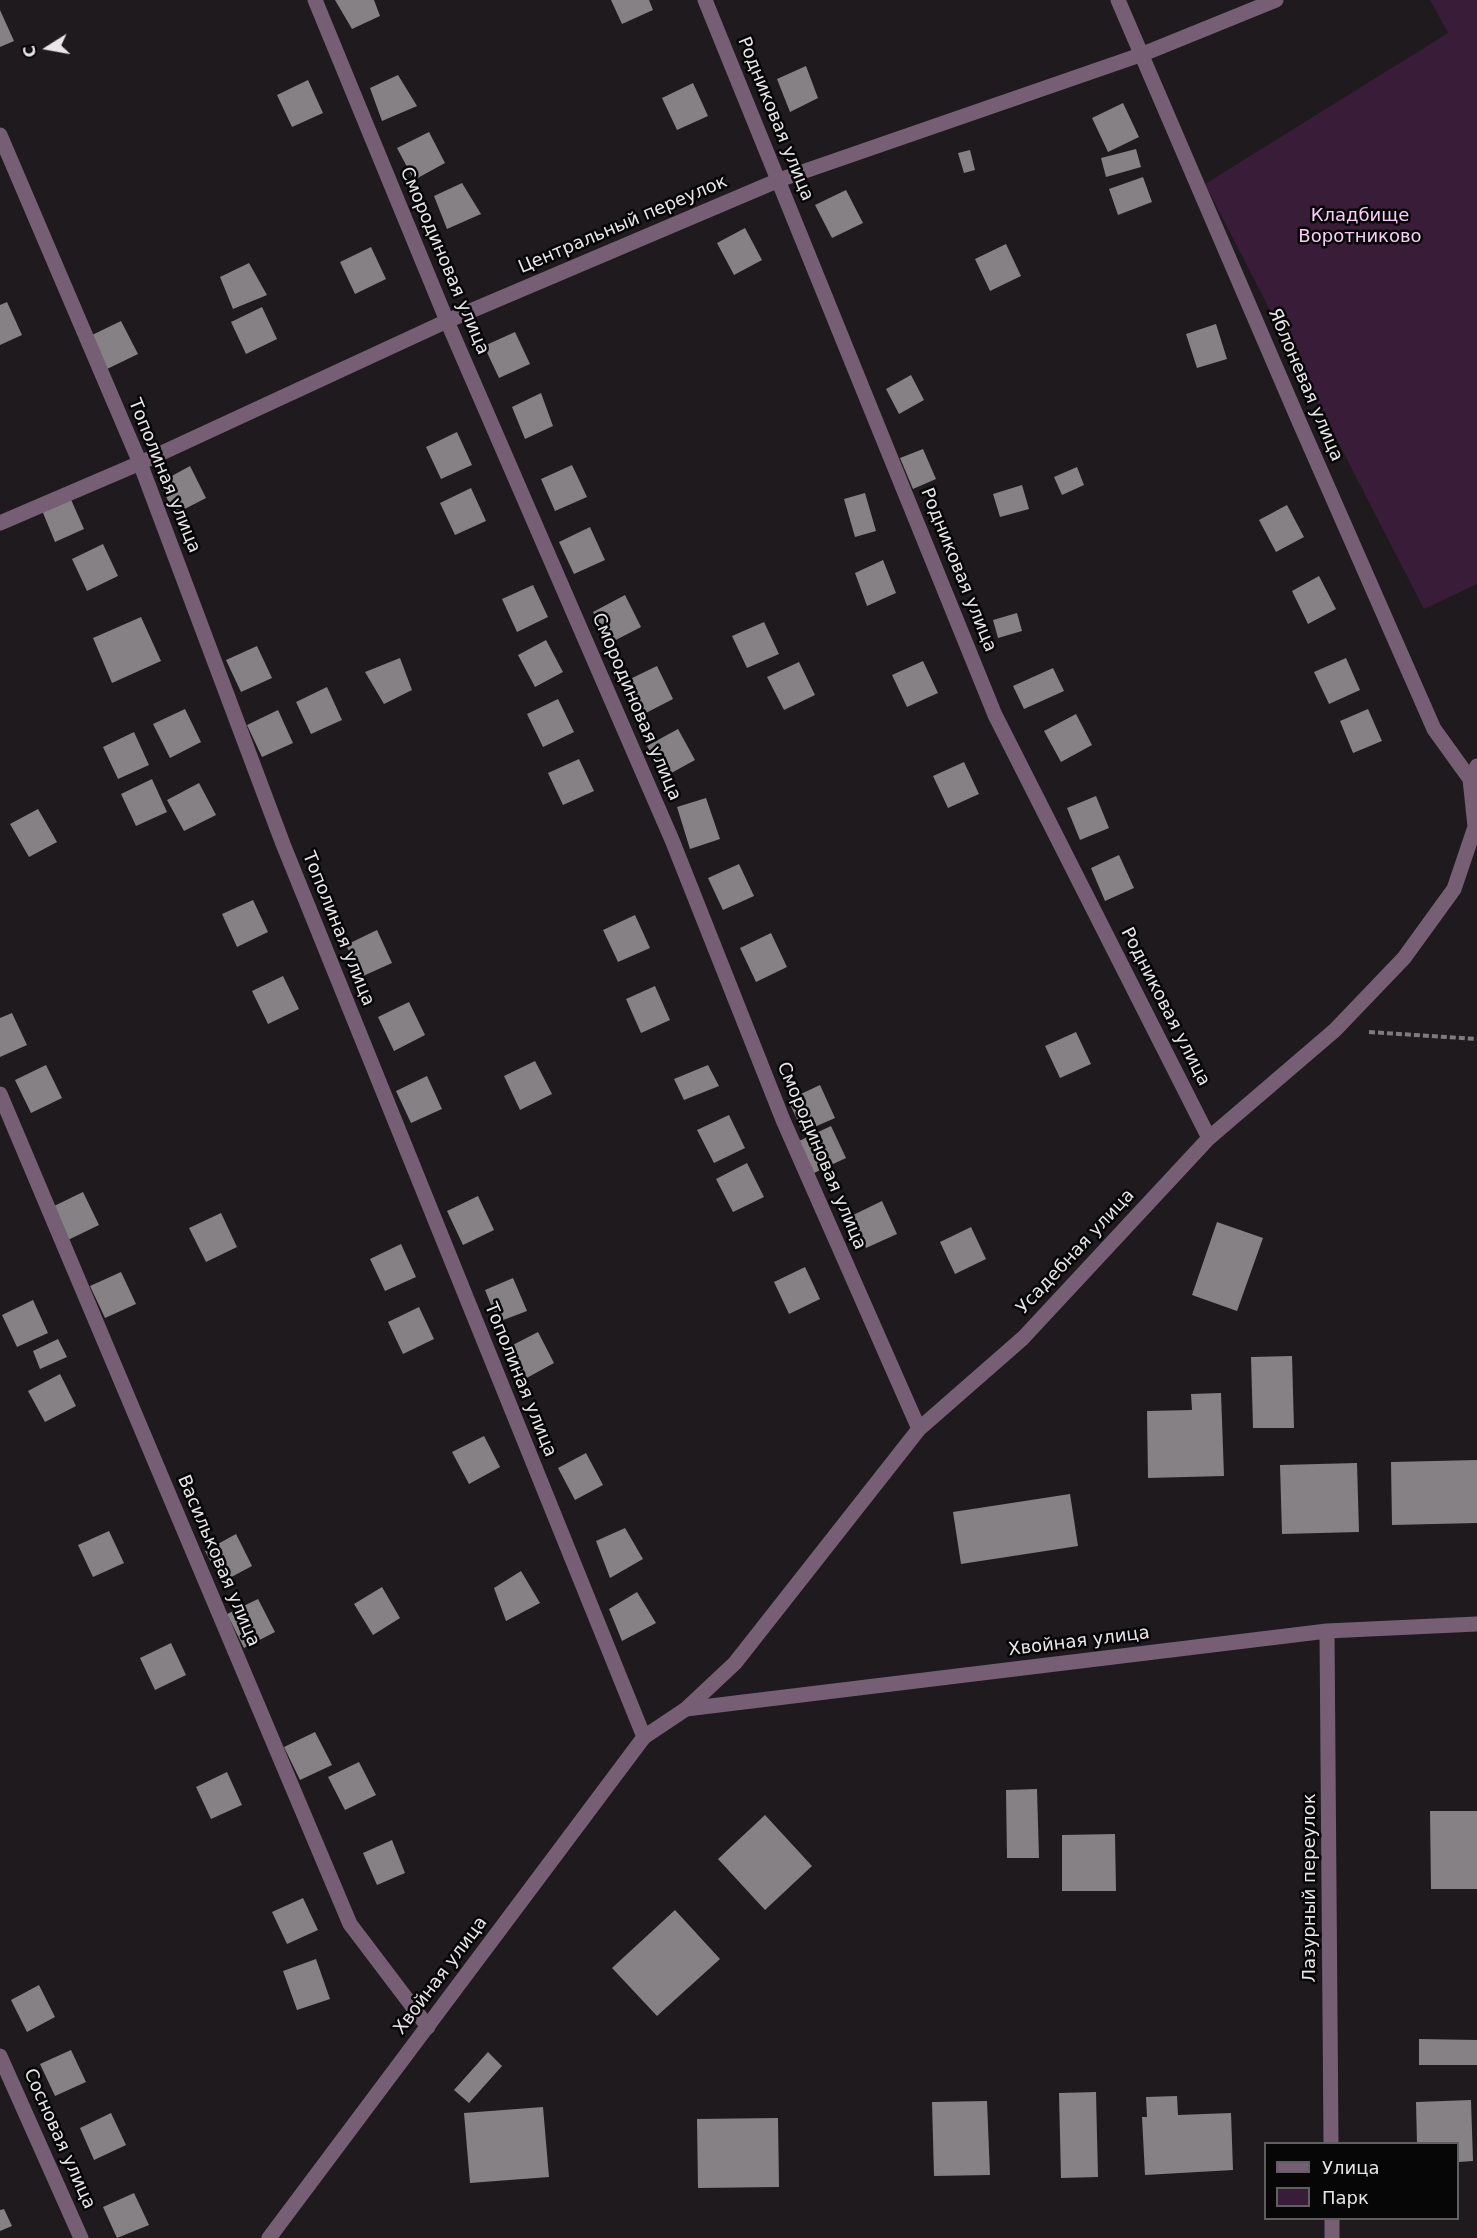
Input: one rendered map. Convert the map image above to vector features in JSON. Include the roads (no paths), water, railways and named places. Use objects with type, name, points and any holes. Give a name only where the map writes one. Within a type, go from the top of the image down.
[{"type":"street","name":"Смородиновая улица","points":[[315,0],[447,321],[672,840],[783,1120],[919,1430]]},
{"type":"street","name":"Родниковая улица","points":[[705,0],[995,715],[1209,1138]]},
{"type":"street","name":"Яблоневая улица","points":[[1118,0],[1434,729],[1473,772]]},
{"type":"street","name":"Центральный переулок","points":[[0,523],[140,463],[447,321],[779,180],[1143,54],[1276,0]]},
{"type":"street","name":"Тополиная улица","points":[[0,135],[140,463],[287,855],[644,1737]]},
{"type":"street","name":"Усадебная улица","points":[[644,1737],[686,1709],[735,1663],[919,1430],[1023,1338],[1209,1138],[1335,1030],[1404,958],[1454,889],[1475,827],[1473,772]]},
{"type":"street","name":"Васильковая улица","points":[[0,1094],[350,1924],[428,2028]]},
{"type":"street","name":"Хвойная улица","points":[[686,1709],[1327,1631],[1477,1624]]},
{"type":"street","name":"Лазурный переулок","points":[[1327,1631],[1331,2142]]},
{"type":"street","name":"Хвойная улица","points":[[268,2238],[428,2028],[644,1737]]},
{"type":"street","name":"Сосновая улица","points":[[0,2056],[81,2238]]},
{"type":"street","points":[[1332,2220],[1332,2238]]},
{"type":"park label","name":"Кладбище Воротниково","points":[[1360,226]]}]
